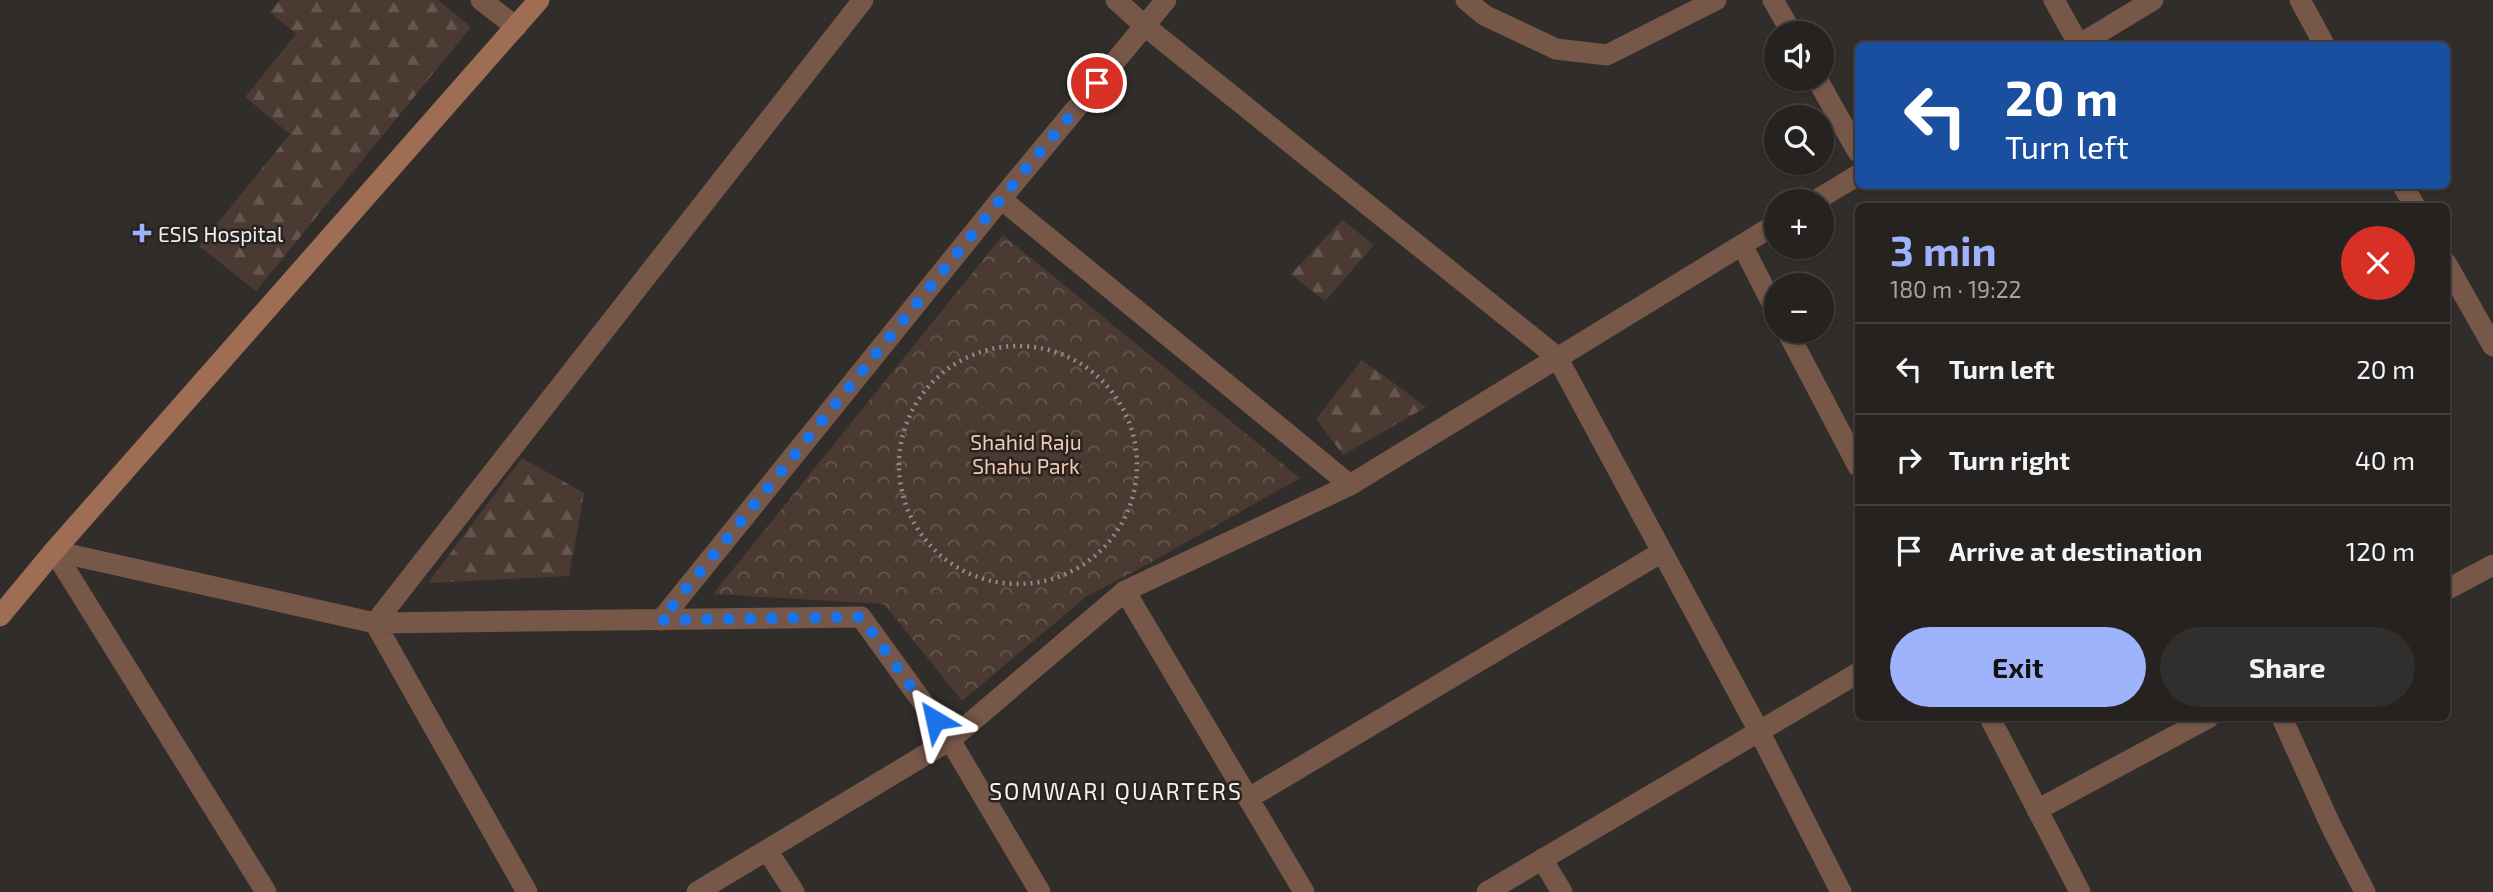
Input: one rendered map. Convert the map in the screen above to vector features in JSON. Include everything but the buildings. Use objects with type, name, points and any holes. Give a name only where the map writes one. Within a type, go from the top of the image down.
[{"type":"street","points":[[481,0],[516,27]]},
{"type":"street","points":[[0,616],[54,551],[539,0]]},
{"type":"street","points":[[375,623],[863,0]]},
{"type":"street","points":[[1116,0],[1557,357],[1760,733],[1841,892]]},
{"type":"street","points":[[661,620],[1001,199],[1166,0]]},
{"type":"street","points":[[1466,0],[1484,15],[1556,49],[1607,55],[1716,0]]},
{"type":"street","points":[[1773,0],[1785,21]]},
{"type":"street","points":[[2054,0],[2076,42]]},
{"type":"street","points":[[2083,42],[2153,0]]},
{"type":"street","points":[[2300,0],[2323,42]]},
{"type":"street","points":[[1824,91],[1855,147]]},
{"type":"street","points":[[1834,190],[1855,177]]},
{"type":"street","points":[[1001,199],[1350,485]]},
{"type":"street","points":[[697,892],[950,740],[1125,591],[1350,485],[1764,231]]},
{"type":"street","points":[[1742,245],[1764,288]]},
{"type":"street","points":[[2450,270],[2493,346]]},
{"type":"street","points":[[1793,343],[1855,460]]},
{"type":"street","points":[[54,551],[375,623],[861,617],[950,740],[1040,892]]},
{"type":"street","points":[[54,551],[266,892]]},
{"type":"street","points":[[1249,799],[1662,552]]},
{"type":"street","points":[[2450,588],[2493,565]]},
{"type":"street","points":[[1125,591],[1304,892]]},
{"type":"street","points":[[375,623],[527,892]]},
{"type":"street","points":[[1487,892],[1855,675]]},
{"type":"street","points":[[1992,721],[2080,892]]},
{"type":"street","points":[[2037,810],[2202,721]]},
{"type":"street","points":[[2284,721],[2331,826],[2365,892]]},
{"type":"street","points":[[767,850],[794,892]]},
{"type":"street","points":[[1542,859],[1562,892]]},
{"type":"path","points":[[1027,345],[1082,363],[1122,404],[1139,457],[1134,498],[1115,536],[1091,561],[1053,580],[1004,584],[973,577],[934,552],[918,532],[901,494],[899,445],[923,392],[962,359],[986,349],[1027,345]]},
{"type":"green space","points":[[280,0],[438,0],[471,27],[256,291],[199,246],[290,134],[245,97],[296,34],[270,12]]},
{"type":"green space","points":[[1342,220],[1374,245],[1325,301],[1291,274]]},
{"type":"green space","name":"Shahid Raju Shahu Park","points":[[1003,235],[1300,478],[1086,597],[962,701],[884,604],[713,594]]},
{"type":"green space","points":[[1362,360],[1426,407],[1343,455],[1316,419]]},
{"type":"green space","points":[[522,458],[584,493],[569,576],[428,583]]},
{"type":"place","name":"ESIS Hospital","points":[[142,233]]},
{"type":"district","name":"SOMWARI QUARTERS","points":[[1116,791]]},
{"type":"route","points":[[935,720],[861,617],[661,620],[1097,83]]}]
